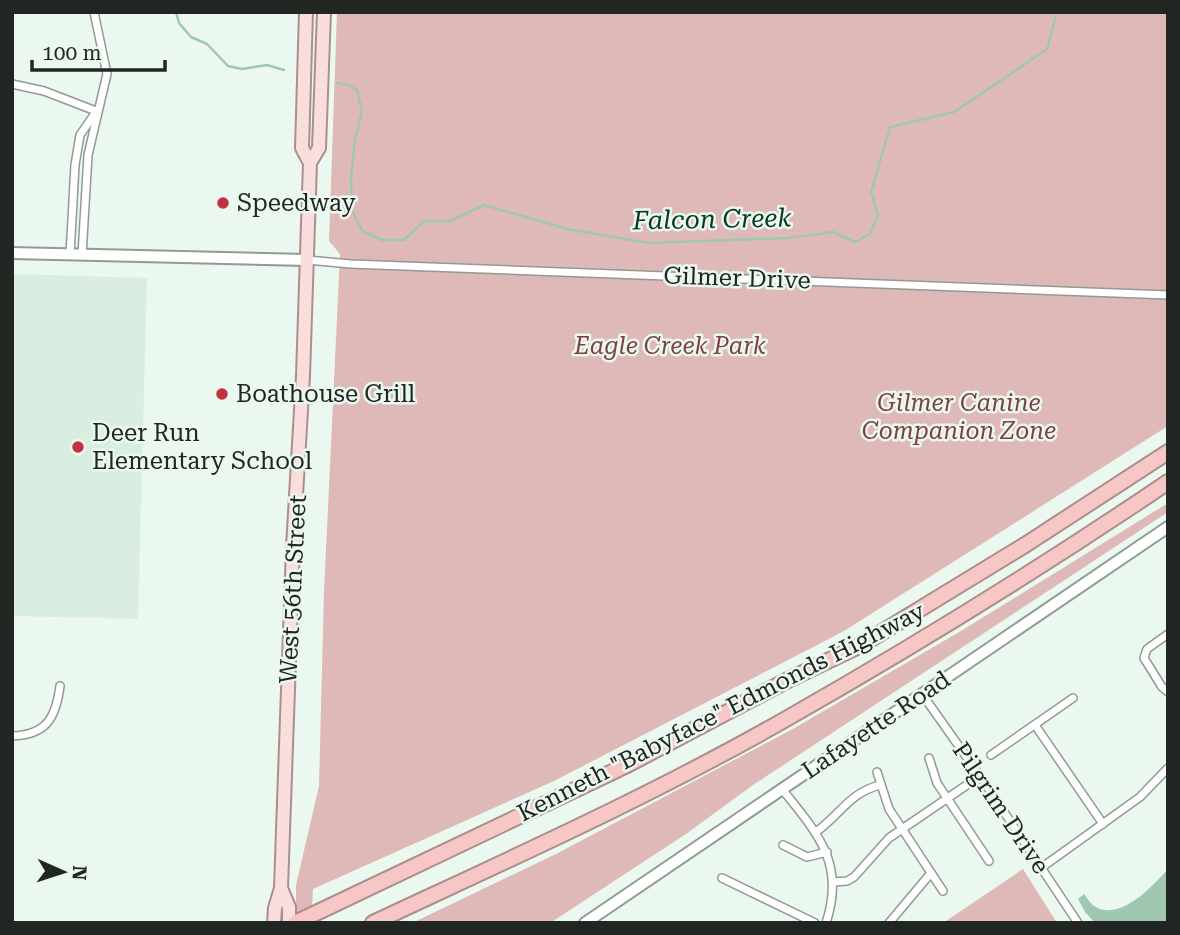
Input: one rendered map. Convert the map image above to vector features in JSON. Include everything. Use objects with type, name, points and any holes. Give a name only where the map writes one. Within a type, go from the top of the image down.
[{"type":"highway","name":"Kenneth \"Babyface\" Edmonds Highway","points":[[295,923],[629,764],[788,680],[861,645],[1004,558],[1168,452]]},
{"type":"highway","name":"Kenneth \"Babyface\" Edmonds Highway","points":[[373,923],[586,822],[785,720],[995,594],[1168,482]]},
{"type":"main road","name":"West 56th Street","points":[[306,12],[302,148],[310,163]]},
{"type":"main road","name":"West 56th Street","points":[[274,923],[275,908],[282,888],[310,163],[319,148],[324,12]]},
{"type":"main road","points":[[12,253],[307,260]]},
{"type":"main road","name":"Lafayette Road","points":[[585,923],[1168,527]]},
{"type":"main road","name":"West 56th Street","points":[[282,888],[289,907],[289,923]]},
{"type":"street","points":[[76,255],[75,165],[80,135],[104,94],[107,74],[94,12]]},
{"type":"street","points":[[12,84],[44,91],[96,111]]},
{"type":"street","points":[[76,255],[96,111]]},
{"type":"street","name":"Gilmer Drive","points":[[307,260],[351,264],[1168,295]]},
{"type":"street","points":[[1168,634],[1144,654],[1145,661],[1168,692]]},
{"type":"street","points":[[12,736],[33,733],[47,724],[55,710],[60,685]]},
{"type":"street","name":"Pilgrim Drive","points":[[922,694],[1078,923]]},
{"type":"street","points":[[991,755],[1073,698]]},
{"type":"street","points":[[1035,725],[1103,824]]},
{"type":"street","points":[[929,758],[937,783],[989,861]]},
{"type":"street","points":[[1041,868],[1150,789],[1168,768]]},
{"type":"street","points":[[877,772],[885,803],[943,891]]},
{"type":"street","points":[[833,882],[847,881],[854,877],[889,838],[980,776]]},
{"type":"street","points":[[816,832],[835,818],[855,795],[880,785]]},
{"type":"street","points":[[782,789],[816,832],[827,852],[833,882],[832,901],[826,923]]},
{"type":"street","points":[[783,845],[807,857],[827,852]]},
{"type":"street","points":[[889,923],[931,873]]},
{"type":"street","points":[[722,878],[816,923]]},
{"type":"shaded area","name":"Deer Run Elementary School","points":[[12,274],[147,278],[138,619],[12,616]]},
{"type":"shaded area","points":[[1168,869],[1168,923],[1095,923],[1078,899],[1084,894],[1096,907],[1116,909],[1136,899]]},
{"type":"green space","name":"Eagle Creek Park","points":[[337,12],[1168,12],[1168,426],[844,631],[554,781],[313,889],[311,923],[296,923],[296,885],[319,786],[324,592],[340,254],[329,241]]},
{"type":"green space","points":[[1168,503],[1168,512],[753,785],[686,834],[550,923],[412,923],[556,854],[791,730],[961,631]]},
{"type":"green space","points":[[1023,869],[1057,923],[943,923]]},
{"type":"waterway","name":"Falcon Creek","points":[[176,12],[179,23],[191,37],[207,44],[228,66],[242,69],[267,65],[284,70]]},
{"type":"waterway","name":"Falcon Creek","points":[[337,83],[357,90],[362,110],[355,140],[351,179],[352,210],[362,231],[382,240],[404,240],[424,221],[450,221],[484,205],[568,229],[648,243],[787,238],[833,232],[855,242],[870,234],[878,215],[871,192],[890,127],[954,112],[1047,49],[1057,12]]},
{"type":"place","name":"Speedway","points":[[223,203]]},
{"type":"place","name":"Boathouse Grill","points":[[222,394]]},
{"type":"place","name":"Deer Run Elementary School","points":[[78,447]]},
{"type":"park label","name":"Gilmer Canine Companion Zone","points":[[959,417]]}]
